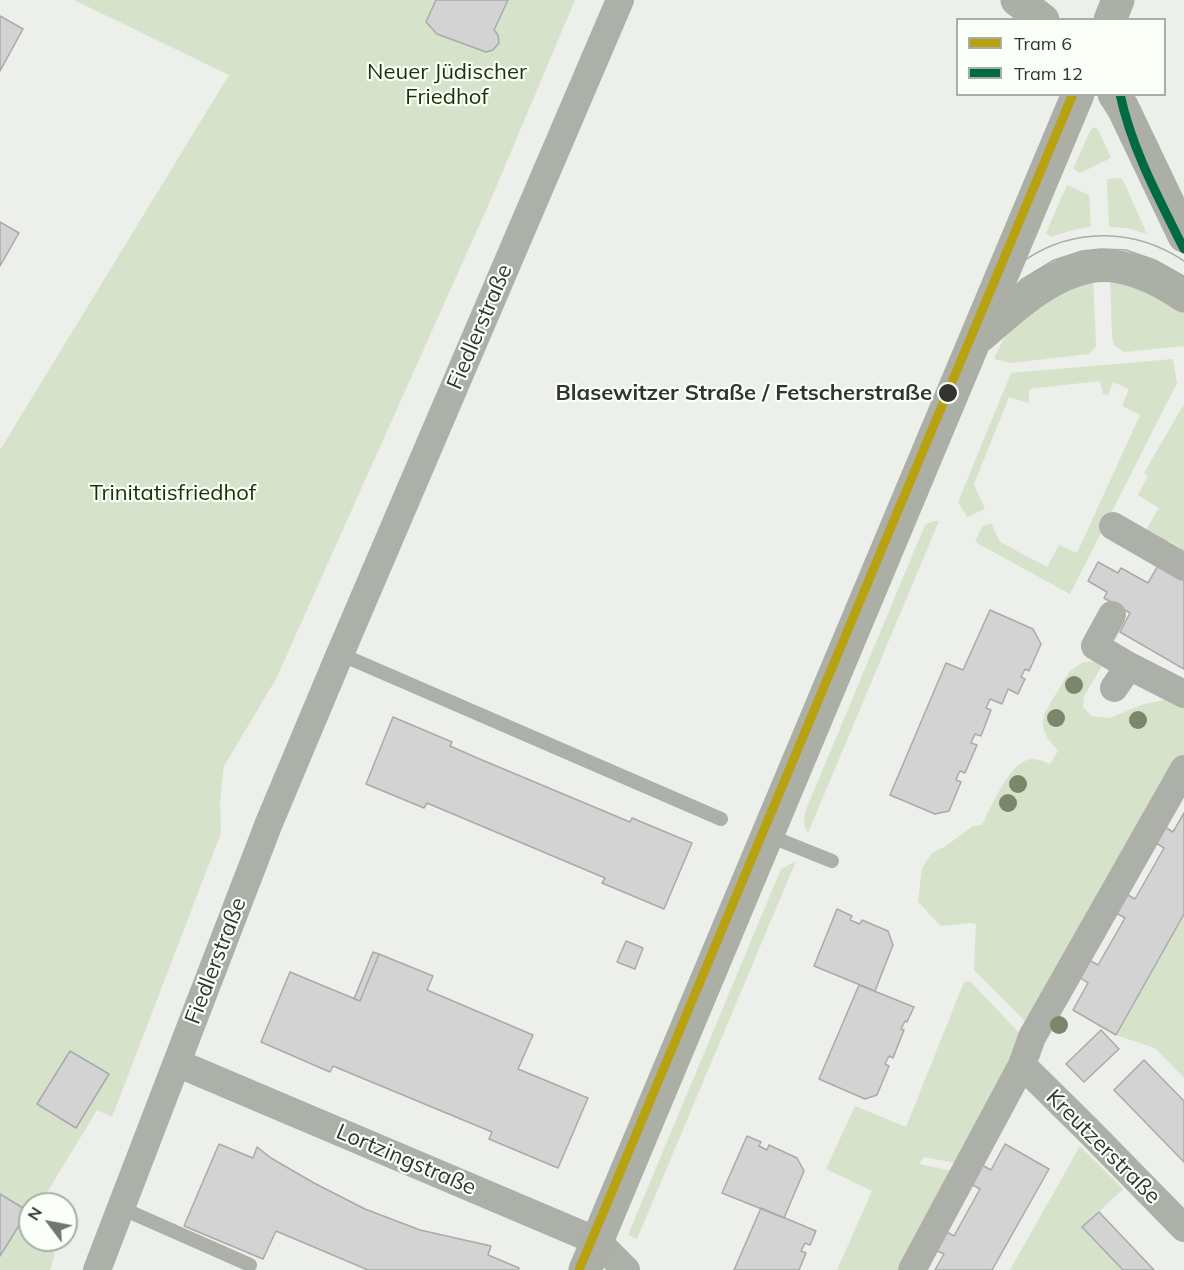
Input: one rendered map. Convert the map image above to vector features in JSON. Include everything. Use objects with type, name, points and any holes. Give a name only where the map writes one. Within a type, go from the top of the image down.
[{"type":"street","name":"Fiedlerstraße","points":[[97,1270],[269,823],[620,0]]},
{"type":"street","points":[[1017,0],[1040,18]]},
{"type":"street","points":[[1111,18],[1118,0]]},
{"type":"street","points":[[591,1256],[1077,96]]},
{"type":"street","points":[[1115,96],[1184,236]]},
{"type":"street","points":[[976,340],[1044,286],[1064,275],[1088,267],[1124,268],[1146,275],[1184,296]]},
{"type":"street","points":[[1113,526],[1184,567]]},
{"type":"street","points":[[1112,615],[1095,646],[1121,677],[1184,694]]},
{"type":"street","points":[[912,1270],[1022,1065],[1032,1037],[1184,769]]},
{"type":"street","name":"Lortzingstraße","points":[[177,1063],[591,1256],[626,1270]]},
{"type":"street","name":"Kreutzerstraße","points":[[1022,1065],[1184,1228]]},
{"type":"lane","points":[[340,654],[721,819]]},
{"type":"lane","points":[[767,835],[832,861]]},
{"type":"lane","points":[[121,1208],[250,1265]]},
{"type":"green space","name":"Trinitatisfriedhof","points":[[74,0],[575,0],[491,199],[276,679],[224,766],[220,802],[221,833],[112,1117],[97,1110],[47,1192],[18,1192],[18,1252],[53,1252],[55,1253],[50,1270],[0,1270],[0,450],[229,75]]},
{"type":"green space","points":[[1093,127],[1098,129],[1111,158],[1080,173],[1073,169]]},
{"type":"green space","points":[[1122,178],[1147,234],[1127,228],[1109,227],[1107,179]]},
{"type":"green space","points":[[1067,185],[1089,195],[1091,227],[1050,237],[1046,233]]},
{"type":"green space","points":[[1110,275],[1184,310],[1184,346],[1124,352],[1114,345]]},
{"type":"green space","points":[[1093,276],[1096,346],[1089,354],[1011,363],[994,359],[1003,340],[1028,310]]},
{"type":"green space","points":[[1173,359],[1177,383],[1070,594],[975,542],[982,527],[991,523],[1000,542],[1047,567],[1059,545],[1077,553],[1140,415],[1122,406],[1129,389],[1113,382],[1108,395],[1103,394],[1100,381],[1029,389],[1029,403],[1009,397],[974,484],[985,509],[967,517],[958,502],[1011,373]]},
{"type":"green space","points":[[1184,404],[1184,558],[1177,554],[1180,548],[1169,541],[1165,547],[1143,535],[1159,508],[1138,495],[1148,476],[1144,473]]},
{"type":"green space","points":[[939,521],[808,833],[804,824],[805,812],[925,525]]},
{"type":"green space","points":[[1105,661],[1084,696],[1083,707],[1091,716],[1110,718],[1144,704],[1170,699],[1184,706],[1184,759],[1031,1027],[974,970],[976,924],[941,926],[918,902],[922,868],[932,853],[946,846],[973,826],[982,825],[999,790],[1023,762],[1033,759],[1050,764],[1058,751],[1048,739],[1043,728],[1044,714],[1069,672],[1083,662]]},
{"type":"green space","points":[[796,861],[637,1239],[628,1235],[781,869]]},
{"type":"green space","points":[[1184,914],[1184,1078],[1155,1048],[1116,1035]]},
{"type":"green space","points":[[964,982],[971,982],[1026,1040],[965,1165],[924,1157],[919,1164],[962,1173],[908,1270],[837,1270],[872,1191],[826,1169],[855,1106],[906,1127]]},
{"type":"green space","points":[[1080,1146],[1123,1189],[1083,1227],[1123,1270],[1010,1270]]},
{"type":"building","points":[[436,0],[508,0],[494,30],[498,35],[499,43],[493,50],[486,52],[437,34],[426,22]]},
{"type":"building","points":[[0,16],[23,29],[0,71]]},
{"type":"building","points":[[0,222],[19,233],[0,266]]},
{"type":"building","points":[[1098,562],[1118,573],[1121,568],[1148,583],[1159,564],[1184,578],[1184,669],[1120,632],[1130,613],[1104,598],[1107,592],[1088,581]]},
{"type":"building","points":[[990,610],[1033,629],[1041,644],[1029,671],[1025,669],[1021,677],[1025,679],[1018,694],[1008,689],[1002,704],[990,699],[986,708],[991,710],[981,736],[975,734],[971,743],[977,745],[965,773],[960,771],[958,775],[956,780],[961,782],[949,811],[935,814],[890,795],[946,663],[963,670]]},
{"type":"building","points":[[393,717],[452,742],[450,746],[482,760],[630,822],[632,818],[692,843],[664,909],[602,883],[605,878],[427,803],[424,808],[366,784]]},
{"type":"building","points":[[1184,813],[1184,914],[1116,1035],[1073,1010],[1088,983],[1079,977],[1089,960],[1098,965],[1125,918],[1116,913],[1126,894],[1135,899],[1164,848],[1156,843],[1165,827],[1173,832]]},
{"type":"building","points":[[837,909],[852,916],[850,920],[860,924],[862,920],[888,931],[893,945],[875,991],[814,966]]},
{"type":"building","points":[[626,941],[643,948],[635,969],[617,962]]},
{"type":"building","points":[[373,952],[379,954],[360,1001],[354,999]]},
{"type":"building","points":[[379,954],[433,976],[427,990],[533,1035],[518,1069],[588,1098],[558,1168],[489,1139],[492,1132],[333,1066],[330,1072],[261,1042],[290,972],[360,1001]]},
{"type":"building","points":[[859,985],[914,1007],[901,1029],[904,1030],[893,1058],[889,1056],[885,1064],[889,1066],[877,1095],[865,1099],[819,1079]]},
{"type":"building","points":[[1101,1030],[1119,1049],[1084,1082],[1066,1064]]},
{"type":"building","points":[[70,1051],[109,1074],[76,1128],[37,1104]]},
{"type":"building","points":[[1144,1060],[1184,1101],[1184,1162],[1114,1090]]},
{"type":"building","points":[[747,1136],[761,1142],[759,1146],[767,1150],[769,1145],[797,1158],[804,1171],[784,1218],[722,1193]]},
{"type":"building","points":[[219,1144],[253,1158],[257,1147],[271,1158],[314,1183],[365,1209],[420,1230],[491,1246],[488,1255],[519,1268],[518,1270],[368,1270],[276,1231],[263,1259],[184,1226]]},
{"type":"building","points":[[1005,1144],[1049,1169],[992,1270],[935,1270],[944,1254],[935,1250],[945,1231],[954,1236],[980,1189],[971,1184],[982,1165],[991,1170]]},
{"type":"building","points":[[0,1194],[18,1205],[18,1227],[0,1256]]},
{"type":"building","points":[[761,1208],[816,1231],[810,1245],[805,1243],[801,1251],[806,1253],[799,1270],[734,1270]]},
{"type":"building","points":[[1099,1212],[1154,1270],[1123,1270],[1082,1227]]},
{"type":"tram line","name":"6","points":[[579,1270],[1072,96]]},
{"type":"tram line","name":"12","points":[[1120,96],[1139,154],[1184,249]]},
{"type":"tram line","points":[[985,305],[1003,281],[1025,260],[1044,249],[1084,237],[1125,237],[1165,250],[1184,261]]},
{"type":"tram line","points":[[992,314],[1021,280],[1054,260],[1082,251],[1126,250],[1155,260],[1184,276]]},
{"type":"place","name":"Blasewitzer Straße / Fetscherstraße","points":[[948,393]]},
{"type":"park label","name":"Neuer Jüdischer Friedhof","points":[[447,84]]}]
